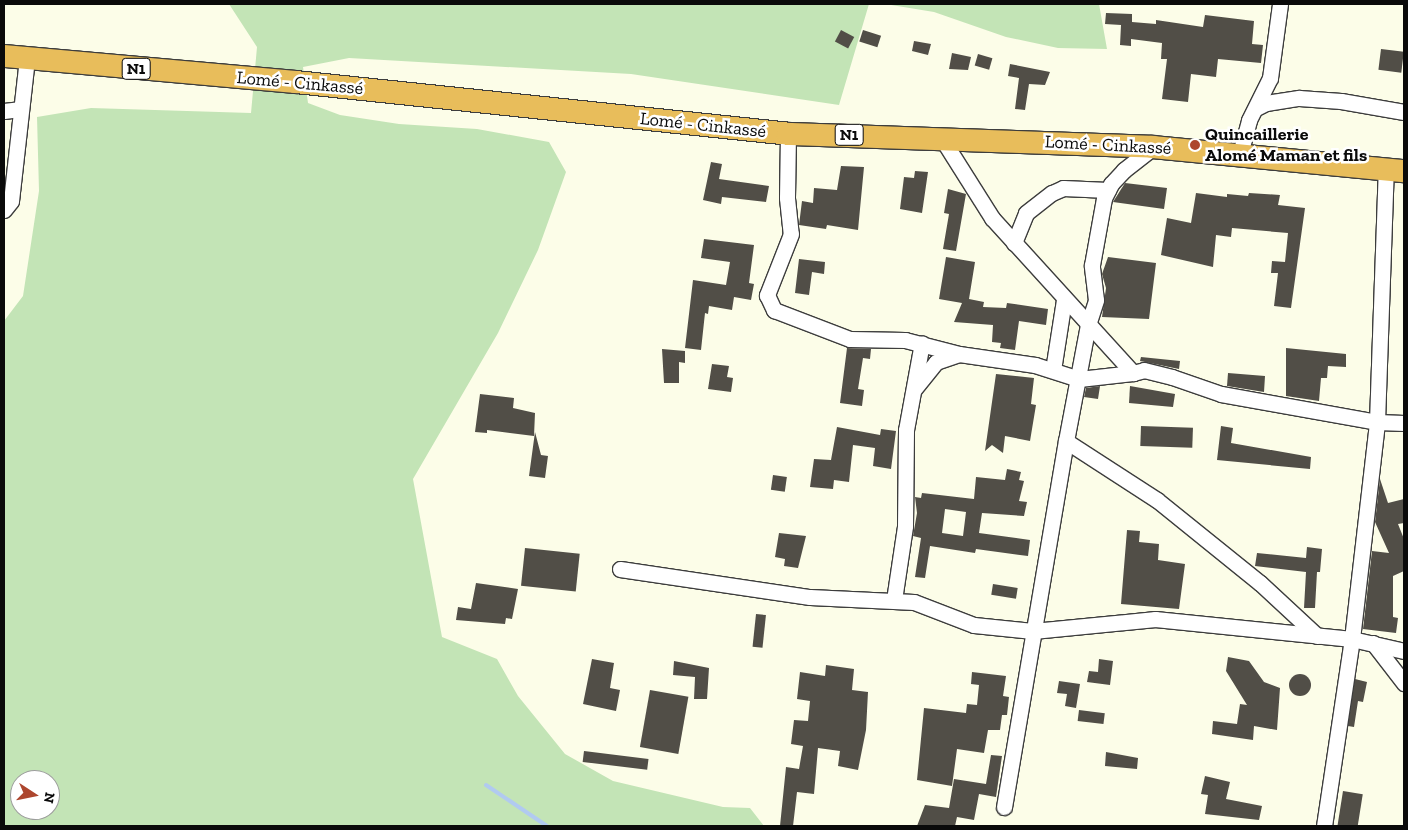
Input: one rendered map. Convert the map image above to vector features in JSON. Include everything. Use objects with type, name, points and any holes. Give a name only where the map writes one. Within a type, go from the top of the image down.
[{"type":"highway","name":"Lomé - Cinkassé","points":[[4,56],[296,82],[788,134],[940,137],[1153,147],[1395,170]]},
{"type":"street","points":[[1240,154],[1249,120],[1270,78],[1280,4]]},
{"type":"street","points":[[4,210],[11,201],[27,58]]},
{"type":"street","points":[[1256,108],[1266,103],[1299,98],[1341,101],[1404,112]]},
{"type":"street","points":[[4,110],[21,109]]},
{"type":"street","points":[[788,134],[787,198],[791,234],[767,295],[770,306],[840,337],[922,343],[959,354],[1053,370],[1079,379],[1144,370],[1221,394],[1377,422],[1404,423]]},
{"type":"street","points":[[940,137],[992,218],[1064,300],[1133,373]]},
{"type":"street","points":[[1004,807],[1066,441],[1088,326],[1096,295],[1092,266],[1108,190],[1124,170],[1153,147]]},
{"type":"street","points":[[1324,826],[1352,639],[1377,422],[1395,170]]},
{"type":"street","points":[[1014,243],[1026,213],[1052,193],[1063,188],[1108,190]]},
{"type":"street","points":[[1053,370],[1064,300]]},
{"type":"street","points":[[894,600],[905,526],[903,463],[912,392],[922,343]]},
{"type":"street","points":[[912,392],[936,362],[959,354]]},
{"type":"street","points":[[1066,441],[1157,500],[1260,583],[1318,636]]},
{"type":"street","points":[[620,569],[810,597],[914,602],[974,625],[1033,631],[1156,619],[1352,639],[1404,651]]},
{"type":"street","points":[[1372,643],[1404,683]]},
{"type":"green space","points":[[229,4],[869,4],[839,105],[631,74],[349,58],[303,67],[308,103],[340,115],[399,124],[477,129],[549,142],[566,172],[538,250],[498,333],[413,479],[442,637],[497,659],[518,696],[565,754],[613,781],[723,807],[750,808],[764,826],[4,826],[4,321],[23,296],[39,191],[37,117],[91,108],[251,113],[257,47]]},
{"type":"green space","points":[[885,4],[1099,4],[1107,49],[1058,48],[1006,37],[934,12]]},
{"type":"building","points":[[1106,13],[1132,14],[1132,22],[1156,24],[1156,20],[1203,27],[1205,15],[1254,21],[1252,44],[1263,45],[1261,63],[1218,59],[1216,77],[1191,74],[1188,102],[1162,99],[1167,59],[1161,59],[1162,43],[1131,39],[1131,46],[1120,45],[1121,25],[1105,24]]},
{"type":"building","points":[[841,30],[854,37],[848,49],[835,41]]},
{"type":"building","points":[[863,30],[881,36],[877,47],[859,41]]},
{"type":"building","points":[[914,41],[931,44],[928,55],[912,51]]},
{"type":"building","points":[[1381,49],[1404,52],[1401,73],[1378,70]]},
{"type":"building","points":[[952,53],[971,57],[968,70],[949,69]]},
{"type":"building","points":[[978,54],[992,58],[989,70],[975,66]]},
{"type":"building","points":[[1010,64],[1050,72],[1045,85],[1029,84],[1025,110],[1015,109],[1019,78],[1008,76]]},
{"type":"building","points":[[711,162],[722,164],[719,179],[769,186],[766,202],[722,197],[721,204],[703,200]]},
{"type":"building","points":[[841,166],[864,167],[858,230],[827,225],[826,229],[799,225],[802,201],[813,203],[814,188],[837,190]]},
{"type":"building","points":[[915,171],[928,172],[922,213],[900,209],[904,177],[914,178]]},
{"type":"building","points":[[1125,183],[1167,188],[1164,209],[1113,202]]},
{"type":"building","points":[[948,189],[966,194],[956,251],[943,249],[949,214],[944,213]]},
{"type":"building","points":[[1196,193],[1227,197],[1227,194],[1248,196],[1249,193],[1280,195],[1278,205],[1305,208],[1291,308],[1274,306],[1278,273],[1271,273],[1272,261],[1285,262],[1288,233],[1232,228],[1231,237],[1216,235],[1213,267],[1161,255],[1167,218],[1191,223]]},
{"type":"building","points":[[704,239],[754,245],[749,283],[754,284],[751,300],[734,297],[732,310],[709,306],[708,314],[705,313],[701,350],[685,348],[693,280],[726,285],[730,262],[701,258]]},
{"type":"building","points":[[946,257],[975,262],[969,299],[984,302],[983,307],[1006,308],[1007,303],[1048,309],[1046,325],[1019,321],[1015,350],[1000,348],[1001,343],[992,342],[993,325],[954,322],[962,303],[939,299]]},
{"type":"building","points":[[1108,257],[1156,263],[1149,319],[1102,317],[1106,288],[1102,274]]},
{"type":"building","points":[[799,259],[825,262],[824,274],[812,272],[809,295],[795,293]]},
{"type":"building","points":[[847,348],[871,349],[870,359],[863,358],[858,389],[864,390],[862,406],[840,403]]},
{"type":"building","points":[[1286,348],[1346,354],[1346,367],[1328,366],[1327,378],[1321,378],[1319,401],[1286,396]]},
{"type":"building","points":[[662,349],[685,351],[685,363],[679,362],[679,383],[664,383]]},
{"type":"building","points":[[1141,357],[1180,361],[1179,369],[1140,361]]},
{"type":"building","points":[[712,364],[729,366],[727,377],[733,378],[731,392],[708,389]]},
{"type":"building","points":[[1228,373],[1265,376],[1264,392],[1227,386]]},
{"type":"building","points":[[996,374],[1034,378],[1031,404],[1036,405],[1030,441],[1005,436],[1003,453],[992,445],[985,451]]},
{"type":"building","points":[[1100,386],[1098,399],[1084,397],[1086,388]]},
{"type":"building","points":[[1130,386],[1175,394],[1173,407],[1129,403]]},
{"type":"building","points":[[480,394],[514,398],[513,408],[535,413],[534,436],[487,430],[487,433],[475,432]]},
{"type":"building","points":[[1141,426],[1193,428],[1192,448],[1140,446]]},
{"type":"building","points":[[1221,426],[1233,428],[1231,443],[1311,457],[1310,469],[1217,460]]},
{"type":"building","points":[[837,427],[880,435],[881,429],[896,431],[891,469],[873,466],[875,448],[853,445],[849,482],[834,480],[833,489],[810,487],[814,459],[831,460]]},
{"type":"building","points":[[535,432],[541,455],[548,456],[545,478],[529,476]]},
{"type":"building","points":[[1007,469],[1021,472],[1019,480],[1024,481],[1019,501],[1027,502],[1024,516],[982,513],[979,533],[1030,540],[1028,556],[976,549],[975,553],[930,546],[925,578],[915,577],[921,538],[913,536],[917,513],[915,497],[921,498],[922,493],[974,499],[976,477],[1005,480]],"holes":[[[945,509],[966,512],[963,536],[942,533]]]},
{"type":"building","points":[[773,475],[787,477],[785,492],[771,490]]},
{"type":"building","points":[[1380,479],[1388,503],[1404,499],[1404,523],[1398,524],[1404,539],[1404,571],[1393,576],[1393,617],[1398,618],[1396,633],[1363,629],[1372,551],[1389,553],[1375,522]]},
{"type":"building","points":[[1127,530],[1140,531],[1139,542],[1159,544],[1158,560],[1185,564],[1179,609],[1121,604]]},
{"type":"building","points":[[779,533],[806,536],[798,568],[784,566],[785,559],[775,557]]},
{"type":"building","points":[[1307,547],[1322,549],[1320,572],[1317,572],[1315,608],[1304,608],[1306,572],[1255,566],[1257,553],[1306,558]]},
{"type":"building","points":[[525,548],[580,554],[576,592],[521,586]]},
{"type":"building","points":[[476,583],[518,589],[512,619],[506,618],[505,624],[456,620],[458,607],[471,609]]},
{"type":"building","points":[[993,584],[1018,588],[1016,599],[991,595]]},
{"type":"building","points":[[756,614],[766,615],[762,648],[753,647]]},
{"type":"building","points":[[1228,657],[1249,661],[1264,682],[1280,688],[1277,730],[1254,726],[1253,740],[1212,734],[1213,721],[1237,724],[1240,704],[1247,705],[1226,671]]},
{"type":"building","points":[[592,659],[614,663],[610,688],[620,690],[616,711],[583,704]]},
{"type":"building","points":[[1099,659],[1113,661],[1110,685],[1087,682],[1089,671],[1098,672]]},
{"type":"building","points":[[674,661],[709,668],[707,699],[694,699],[695,677],[673,675]]},
{"type":"building","points":[[826,665],[854,669],[852,690],[868,692],[866,730],[858,770],[838,766],[840,751],[818,748],[814,794],[797,792],[793,826],[780,826],[786,767],[799,769],[803,746],[791,744],[794,720],[808,721],[810,701],[797,699],[800,672],[825,676]]},
{"type":"building","points":[[972,672],[1006,676],[1003,696],[1009,697],[1007,715],[1002,715],[1000,730],[988,730],[984,753],[957,749],[952,786],[917,780],[924,708],[966,713],[967,704],[977,705],[979,685],[971,684]]},
{"type":"building","points":[[1296,674],[1304,674],[1311,681],[1311,689],[1304,696],[1296,696],[1289,689],[1289,681]]},
{"type":"building","points":[[1355,679],[1367,682],[1363,702],[1358,701],[1354,727],[1348,726]]},
{"type":"building","points":[[1059,681],[1080,684],[1076,708],[1065,706],[1067,694],[1057,693]]},
{"type":"building","points":[[650,690],[688,697],[678,754],[640,747]]},
{"type":"building","points":[[1079,710],[1105,713],[1103,724],[1078,721]]},
{"type":"building","points":[[584,751],[649,759],[647,770],[583,762]]},
{"type":"building","points":[[1106,752],[1138,758],[1137,769],[1105,766]]},
{"type":"building","points":[[991,755],[1002,756],[996,797],[979,794],[974,820],[957,817],[955,826],[917,826],[925,805],[949,808],[954,779],[986,784]]},
{"type":"building","points":[[1205,776],[1230,782],[1226,799],[1262,806],[1259,820],[1205,814],[1208,795],[1201,794]]},
{"type":"building","points":[[1343,791],[1363,794],[1358,826],[1338,826]]},
{"type":"waterway","points":[[486,785],[547,826]]},
{"type":"place","name":"Quincaillerie Alomé Maman et fils","points":[[1195,145]]}]
